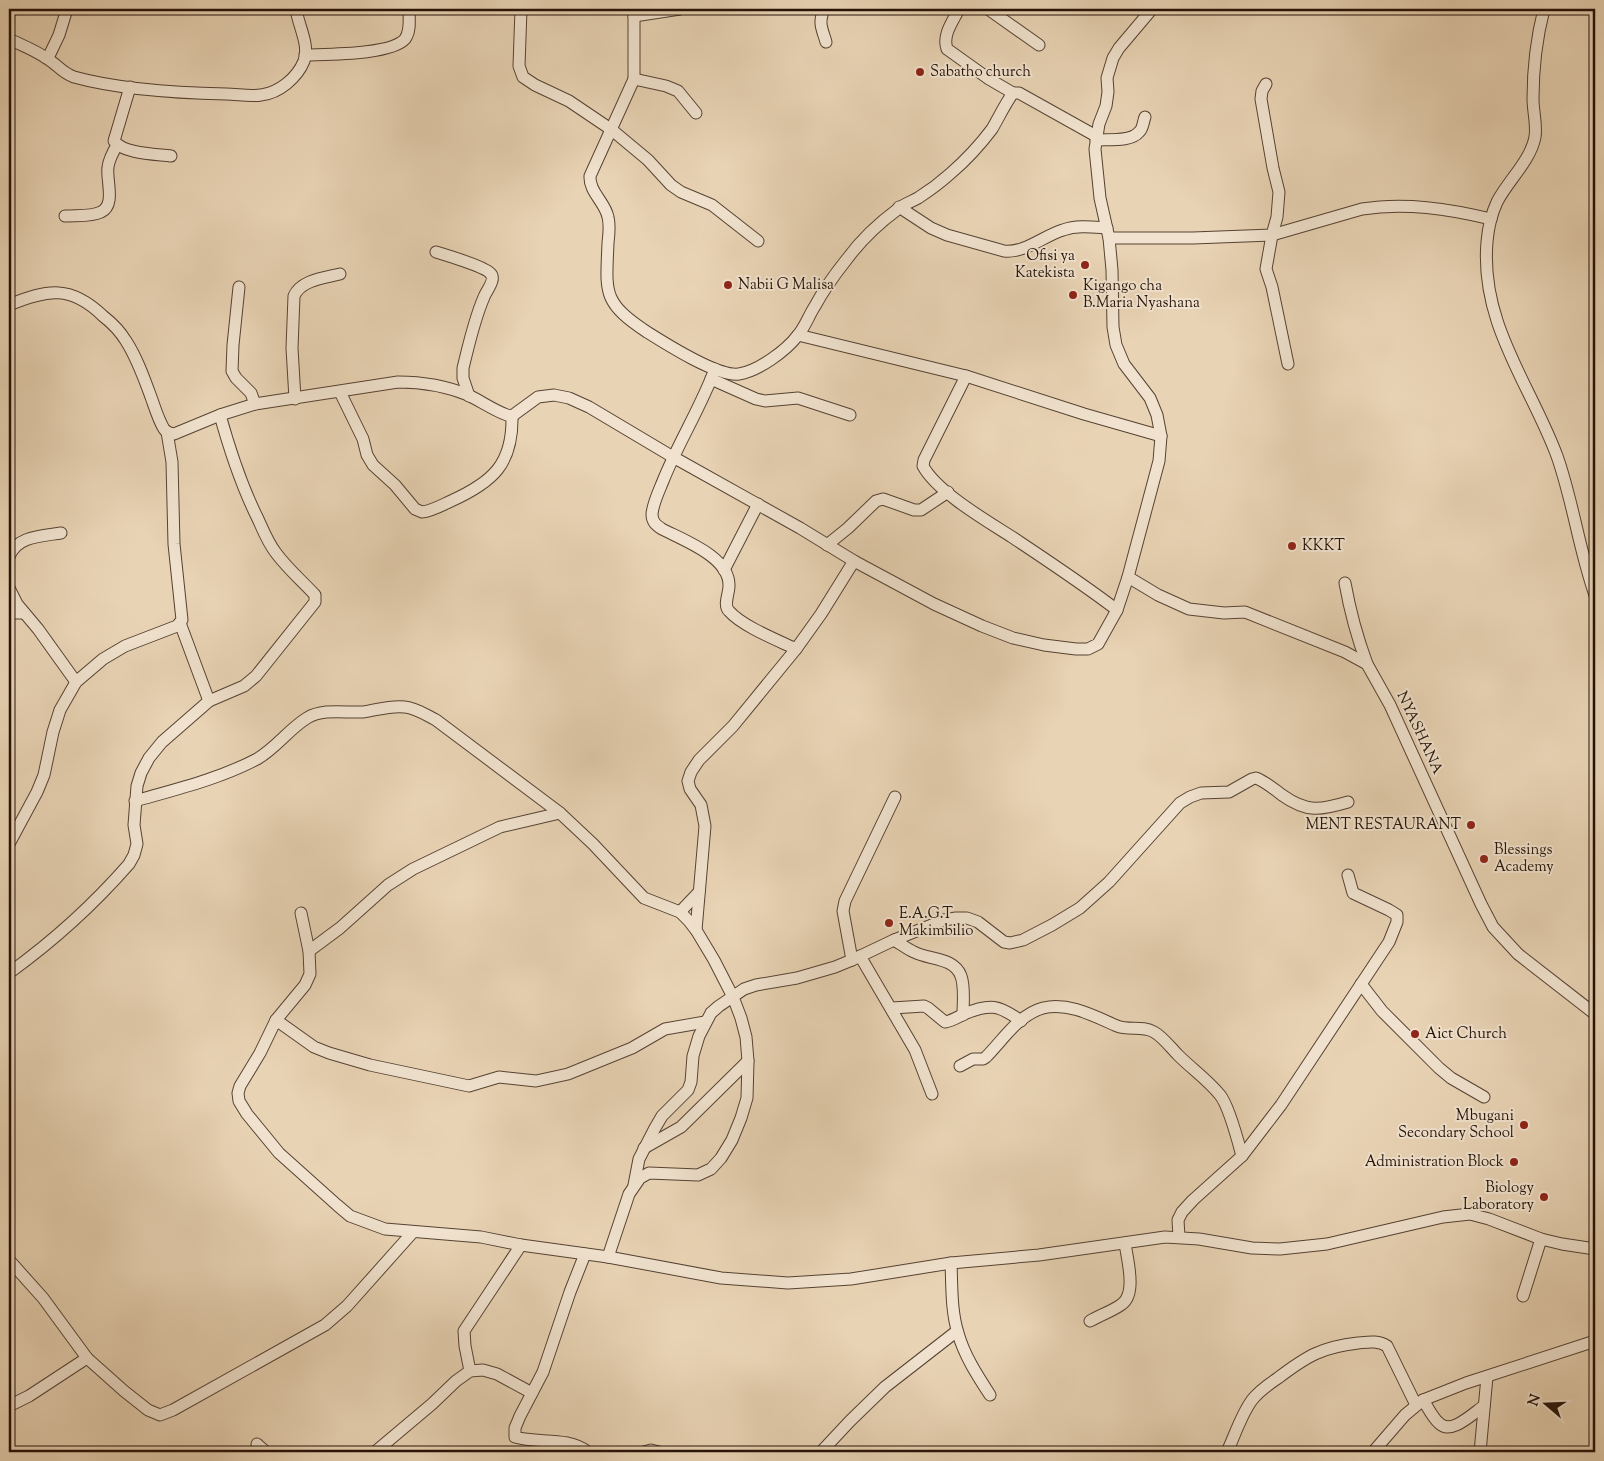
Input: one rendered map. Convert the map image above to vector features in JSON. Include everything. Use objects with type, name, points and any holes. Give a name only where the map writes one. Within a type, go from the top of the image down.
[{"type":"street","points":[[48,58],[68,9]]},
{"type":"street","points":[[9,39],[48,58],[62,72],[74,77],[130,87],[195,93],[261,95],[278,90],[292,80],[303,62],[305,45],[296,9]]},
{"type":"street","points":[[305,55],[370,52],[396,45],[405,38],[409,28],[409,9]]},
{"type":"street","points":[[521,9],[519,66],[523,77],[569,101],[612,130],[648,160],[681,192],[712,205],[758,241]]},
{"type":"street","points":[[680,9],[634,13],[634,79],[592,171],[590,181],[608,216],[606,272],[608,290],[612,301],[619,310],[645,330],[756,399],[765,401],[798,398],[809,400],[850,415]]},
{"type":"street","points":[[824,9],[820,23],[826,42]]},
{"type":"street","points":[[959,9],[946,35],[945,43],[947,49],[989,79],[1013,93],[1020,93],[1096,138],[1130,138],[1138,134],[1142,129],[1145,117]]},
{"type":"street","points":[[988,9],[1038,45]]},
{"type":"street","points":[[512,416],[538,397],[554,395],[569,398],[589,407],[672,457],[758,504],[854,561],[934,604],[1013,638],[1044,645],[1076,649],[1093,647],[1098,644],[1117,610],[1128,577],[1159,461],[1161,436],[1157,415],[1150,398],[1124,364],[1116,345],[1113,327],[1112,270],[1108,233],[1100,198],[1095,156],[1096,138],[1106,106],[1107,78],[1112,58],[1152,9]]},
{"type":"street","points":[[1544,9],[1538,42],[1533,97],[1535,137],[1515,177],[1498,201],[1491,220],[1487,241],[1486,265],[1489,294],[1498,325],[1513,362],[1545,427],[1557,458],[1595,595]]},
{"type":"street","points":[[634,79],[678,90],[696,113]]},
{"type":"street","points":[[1266,84],[1262,91],[1261,99],[1272,168],[1279,192],[1277,217],[1266,269],[1272,287],[1288,364]]},
{"type":"street","points":[[130,87],[114,141],[117,145],[137,152],[171,156]]},
{"type":"street","points":[[713,374],[738,374],[756,369],[778,354],[798,335],[825,289],[863,239],[899,207],[916,199],[932,188],[963,162],[979,146],[1013,93]]},
{"type":"street","points":[[66,216],[92,215],[107,208],[109,202],[108,166],[117,145]]},
{"type":"street","points":[[899,207],[931,228],[947,235],[993,249],[1014,252],[1064,229],[1077,227],[1108,233],[1192,238],[1272,235],[1374,207],[1444,209],[1468,213],[1491,220]]},
{"type":"street","points":[[436,252],[490,272],[492,276],[477,315],[463,368],[462,378],[469,396]]},
{"type":"street","points":[[295,399],[292,341],[296,289],[303,284],[340,274]]},
{"type":"street","points":[[239,287],[232,370],[236,378],[251,393],[255,404]]},
{"type":"street","points":[[9,305],[37,295],[55,292],[71,294],[93,306],[117,328],[126,341],[139,367],[158,416],[167,432],[172,462],[174,544],[182,620],[180,623],[209,701]]},
{"type":"street","points":[[798,335],[966,376],[1084,414],[1161,436]]},
{"type":"street","points":[[713,374],[672,457],[656,499],[652,514],[653,519],[656,525],[662,529],[703,549],[717,561],[729,581],[726,606],[728,611],[740,620],[796,649]]},
{"type":"street","points":[[966,376],[924,460],[923,466],[926,472],[971,510],[1085,585],[1117,610]]},
{"type":"street","points":[[167,432],[174,434],[220,415],[255,404],[398,382],[416,382],[452,389],[512,416]]},
{"type":"street","points":[[340,392],[363,439],[367,455],[373,465],[395,485],[415,509],[422,512],[463,495],[490,479],[499,468],[507,452],[512,434],[512,416]]},
{"type":"street","points":[[9,973],[42,948],[74,919],[129,864],[137,844],[134,825],[141,774],[149,758],[162,742],[209,701],[244,686],[256,676],[315,602],[315,594],[275,552],[266,538],[234,463],[220,415]]},
{"type":"street","points":[[827,545],[876,501],[883,499],[914,510],[921,510],[948,492]]},
{"type":"street","points":[[724,570],[758,504]]},
{"type":"street","points":[[9,557],[15,546],[26,540],[61,533]]},
{"type":"street","points":[[696,930],[706,826],[701,805],[690,789],[688,780],[691,772],[699,760],[733,726],[796,649],[821,614],[854,561]]},
{"type":"street","points":[[1128,577],[1158,596],[1189,609],[1224,613],[1245,612],[1345,652],[1368,664]]},
{"type":"street","name":"NYASHANA","points":[[1345,582],[1350,612],[1358,640],[1368,664],[1390,705],[1481,904],[1494,927],[1518,954],[1595,1014]]},
{"type":"street","points":[[9,588],[24,614],[38,629],[76,682]]},
{"type":"street","points":[[9,612],[24,614]]},
{"type":"street","points":[[9,844],[37,792],[44,775],[53,732],[60,710],[76,682],[103,659],[125,646],[180,623]]},
{"type":"street","points":[[136,801],[222,775],[259,758],[308,717],[319,713],[364,712],[390,707],[405,707],[421,712],[436,720],[560,813],[593,844],[639,893],[651,902],[680,912],[696,930],[733,997],[746,1038],[748,1061],[746,1098],[741,1118],[732,1140],[721,1158],[711,1169],[698,1174],[649,1173],[640,1178],[634,1185]]},
{"type":"street","points":[[608,1257],[627,1199],[634,1185],[644,1148],[662,1116],[688,1090],[691,1082],[693,1056],[705,1022],[711,1013],[744,989],[797,978],[856,958],[944,920],[967,918],[978,922],[1004,942],[1010,943],[1023,940],[1080,908],[1109,882],[1180,803],[1201,793],[1229,792],[1256,778],[1285,798],[1304,807],[1316,810],[1348,802]]},
{"type":"street","points":[[895,797],[845,901],[843,911],[856,958],[892,1008],[915,1050],[932,1094]]},
{"type":"street","points":[[309,951],[340,928],[388,885],[413,869],[500,827],[560,813]]},
{"type":"street","points":[[1179,1237],[1178,1220],[1182,1212],[1242,1156],[1281,1105],[1389,942],[1395,930],[1397,915],[1353,893],[1348,875]]},
{"type":"street","points":[[680,912],[699,892]]},
{"type":"street","points":[[301,913],[309,951],[310,974],[306,985],[276,1020],[260,1053],[240,1086],[238,1093],[239,1101],[247,1114],[279,1153],[350,1216],[385,1229],[440,1232],[481,1237],[521,1245],[608,1257],[721,1278],[788,1283],[851,1279],[951,1263],[1039,1255],[1165,1237],[1179,1237],[1252,1248],[1280,1249],[1326,1244],[1444,1217],[1470,1214],[1489,1219],[1541,1239],[1595,1249]]},
{"type":"street","points":[[894,940],[914,953],[947,962],[956,969],[962,978],[963,1015]]},
{"type":"street","points":[[1361,984],[1382,1011],[1439,1068],[1451,1078],[1484,1097]]},
{"type":"street","points":[[892,1008],[924,1006],[946,1022],[975,1010],[998,1007],[1006,1010],[1021,1021]]},
{"type":"street","points":[[960,1066],[973,1059],[983,1060],[1008,1032],[1021,1021],[1033,1012],[1052,1007],[1091,1013],[1126,1029],[1141,1028],[1154,1032],[1221,1097],[1242,1156]]},
{"type":"street","points":[[276,1020],[314,1047],[329,1053],[370,1065],[469,1086],[499,1077],[536,1080],[568,1074],[597,1064],[665,1030],[705,1022]]},
{"type":"street","points":[[644,1148],[681,1128],[748,1061]]},
{"type":"street","points":[[9,1260],[43,1298],[87,1358],[148,1410],[160,1415],[166,1414],[325,1325],[347,1306],[413,1232]]},
{"type":"street","points":[[1523,1296],[1541,1239]]},
{"type":"street","points":[[1090,1321],[1123,1304],[1129,1296],[1130,1287],[1124,1243]]},
{"type":"street","points":[[470,1371],[464,1331],[521,1245]]},
{"type":"street","points":[[585,1254],[543,1372],[520,1416],[515,1428],[515,1436],[524,1439],[576,1444],[588,1452]]},
{"type":"street","points":[[951,1263],[957,1331],[963,1349],[990,1395]]},
{"type":"street","points":[[821,1452],[885,1387],[957,1331]]},
{"type":"street","points":[[1373,1452],[1405,1415],[1419,1402],[1595,1341]]},
{"type":"street","points":[[1228,1452],[1247,1408],[1260,1391],[1305,1358],[1319,1351],[1340,1345],[1382,1342],[1387,1346],[1419,1402],[1442,1426],[1448,1427],[1458,1424],[1484,1406]]},
{"type":"street","points":[[9,1406],[29,1396],[87,1358]]},
{"type":"street","points":[[375,1452],[470,1371],[483,1370],[497,1374],[532,1393]]},
{"type":"street","points":[[1480,1452],[1487,1377]]},
{"type":"street","points":[[257,1444],[266,1452]]},
{"type":"street","points":[[644,1452],[651,1450],[659,1452]]},
{"type":"place","name":"Sabatho church","points":[[920,72]]},
{"type":"place","name":"Ofisi ya Katekista","points":[[1085,265]]},
{"type":"place","name":"Nabii G Malisa","points":[[728,285]]},
{"type":"place","name":"Kigango cha B.Maria Nyashana","points":[[1073,295]]},
{"type":"place","name":"KKKT","points":[[1292,546]]},
{"type":"place","name":"MENT RESTAURANT","points":[[1471,825]]},
{"type":"place","name":"Blessings Academy","points":[[1484,859]]},
{"type":"place","name":"E.A.G.T Makimbilio","points":[[889,923]]},
{"type":"place","name":"Aict Church","points":[[1415,1034]]},
{"type":"place","name":"Mbugani Secondary School","points":[[1524,1125]]},
{"type":"place","name":"Administration Block","points":[[1514,1162]]},
{"type":"place","name":"Biology Laboratory","points":[[1544,1197]]}]
